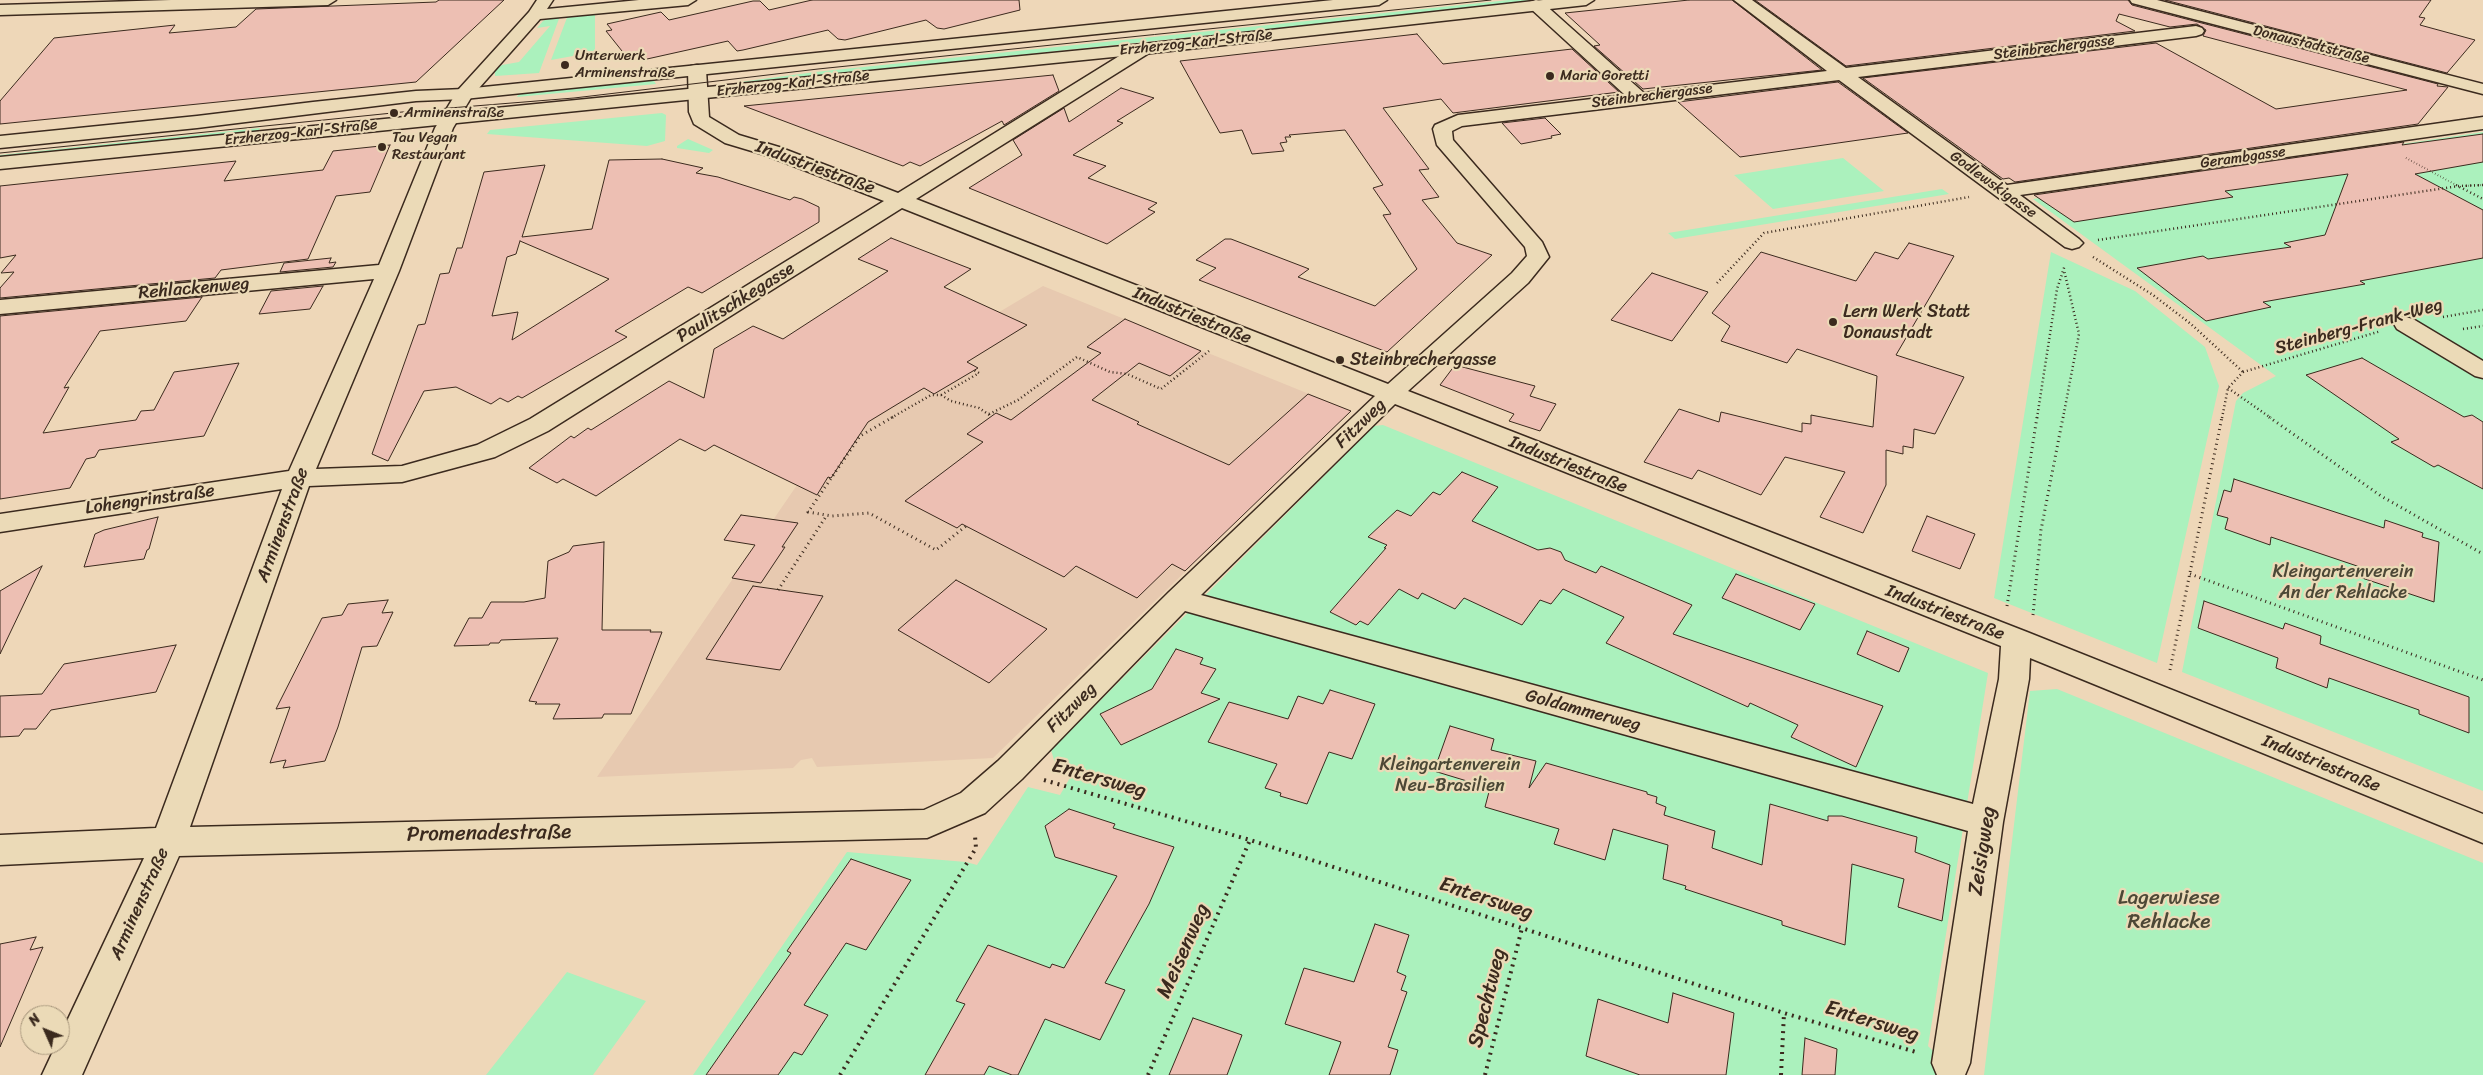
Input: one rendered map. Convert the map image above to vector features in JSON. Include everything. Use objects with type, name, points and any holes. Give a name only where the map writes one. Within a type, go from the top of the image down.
[{"type":"street","points":[[0,10],[328,0]]},
{"type":"street","name":"Arminenstraße","points":[[62,1075],[168,842],[299,478],[388,271],[450,119],[464,94],[535,15],[545,0]]},
{"type":"street","points":[[535,15],[688,0]]},
{"type":"street","name":"Erzherzog-Karl-Straße","points":[[0,142],[197,122],[416,96],[464,94],[1379,0]]},
{"type":"street","name":"Erzherzog-Karl-Straße","points":[[0,163],[1144,49],[1586,0]]},
{"type":"street","name":"Godlewskigasse","points":[[1742,0],[2072,244]]},
{"type":"street","name":"Donaustadtstraße","points":[[2138,0],[2483,89]]},
{"type":"street","name":"Donaustadtstraße","points":[[2182,0],[2483,77]]},
{"type":"street","points":[[1536,5],[1638,98]]},
{"type":"street","name":"Steinbrechergasse","points":[[1391,395],[1454,335],[1520,278],[1538,257],[1535,246],[1444,141],[1442,129],[1458,121],[1839,73],[2196,31]]},
{"type":"street","name":"Paulitschkegasse","points":[[299,478],[402,474],[486,451],[538,425],[902,201],[1144,49]]},
{"type":"street","name":"Industriestraße","points":[[697,70],[697,94],[701,120],[714,130],[732,139],[772,151],[902,201],[1391,395],[2024,629],[2163,701],[2483,829]]},
{"type":"street","name":"Gerambgasse","points":[[2002,192],[2483,123]]},
{"type":"street","name":"Rehlackenweg","points":[[0,307],[388,271]]},
{"type":"street","points":[[2405,324],[2483,371]]},
{"type":"street","name":"Fitzweg","points":[[973,803],[1010,770],[1179,599],[1391,395]]},
{"type":"street","name":"Lohengrinstraße","points":[[0,523],[299,478]]},
{"type":"street","name":"Goldammerweg","points":[[1179,599],[1986,822]]},
{"type":"street","name":"Zeisigweg","points":[[1951,1063],[1986,822],[2024,629]]},
{"type":"street","name":"Promenadestraße","points":[[0,850],[168,842],[927,824],[973,803]]},
{"type":"path","points":[[2372,140],[2483,199]]},
{"type":"path","points":[[2072,244],[2459,186],[2483,185]]},
{"type":"path","points":[[1717,283],[1764,233],[2002,192]]},
{"type":"path","points":[[2072,244],[2153,295],[2191,324],[2242,372],[2228,388],[2163,701]]},
{"type":"path","points":[[2024,629],[2079,334],[2064,269]]},
{"type":"path","points":[[2024,629],[2007,603],[2057,289]]},
{"type":"path","name":"Steinberg-Frank-Weg","points":[[2242,372],[2405,324],[2483,310]]},
{"type":"path","points":[[941,395],[951,401],[979,408],[990,415],[1018,400],[1077,357],[1110,372],[1127,374],[1162,389],[1209,351]]},
{"type":"path","points":[[966,526],[936,550],[869,513],[826,515],[808,512],[860,436],[931,395],[941,395],[978,373],[974,370]]},
{"type":"path","points":[[2228,388],[2381,496],[2483,554]]},
{"type":"path","points":[[778,590],[826,515]]},
{"type":"path","points":[[2190,574],[2483,680]]},
{"type":"path","name":"Entersweg","points":[[1010,770],[1250,840],[1784,1013],[1951,1063]]},
{"type":"path","points":[[840,1075],[976,848],[973,803]]},
{"type":"path","name":"Meisenweg","points":[[1148,1075],[1250,840]]},
{"type":"path","name":"Spechtweg","points":[[1485,1075],[1522,928]]},
{"type":"path","points":[[1781,1075],[1784,1013]]},
{"type":"shaded area","points":[[1043,286],[1351,411],[993,758],[817,767],[812,758],[801,760],[793,768],[597,777],[858,396]]},
{"type":"green space","points":[[1509,0],[1548,0],[740,84],[740,82],[815,72]]},
{"type":"green space","points":[[595,13],[595,52],[551,60],[568,15]]},
{"type":"green space","points":[[560,16],[539,73],[495,76],[495,70],[502,65],[519,62],[550,26],[537,28],[543,21],[550,17]]},
{"type":"green space","points":[[647,80],[654,81],[656,84],[517,97],[519,93]]},
{"type":"green space","points":[[662,113],[666,115],[665,141],[647,146],[487,134],[490,130]]},
{"type":"green space","points":[[260,128],[257,134],[0,160],[0,155]]},
{"type":"green space","name":"Kleingartenverein An der Rehlacke","points":[[2483,132],[2483,791],[2182,672],[2236,401],[2243,393],[2276,376],[2033,199]]},
{"type":"green space","points":[[688,139],[713,150],[709,153],[677,148],[677,146]]},
{"type":"green space","points":[[1843,158],[1884,191],[1773,209],[1734,175]]},
{"type":"green space","points":[[1942,189],[1949,194],[1675,239],[1668,233]]},
{"type":"green space","points":[[2051,252],[2135,291],[2205,347],[2219,386],[2157,663],[1994,598]]},
{"type":"green space","name":"Kleingartenverein Neu-Brasilien","points":[[1383,425],[1988,673],[1928,1046],[1957,1075],[693,1075],[847,852],[966,862],[977,865],[1028,787],[1060,795],[1071,776],[1057,770],[1051,750],[1374,426]]},
{"type":"green space","name":"Lagerwiese Rehlacke","points":[[2057,689],[2483,863],[2483,1075],[1984,1075],[2030,691]]},
{"type":"green space","points":[[567,972],[646,1001],[593,1075],[486,1075]]},
{"type":"building","points":[[439,0],[504,0],[416,82],[0,124],[0,101],[54,38],[175,25],[169,33],[236,27],[256,9],[436,2]]},
{"type":"building","points":[[812,0],[1019,0],[1020,10],[944,29],[937,28],[926,20],[845,40],[838,39],[828,30],[737,51],[728,41],[638,61],[632,54],[626,56],[606,31],[612,30],[607,24],[661,12],[669,20],[753,1],[760,1],[769,10]]},
{"type":"building","points":[[1689,0],[1732,0],[1822,70],[1643,89],[1594,46],[1600,45],[1565,13]]},
{"type":"building","points":[[1755,0],[2128,0],[2132,5],[2438,84],[2437,86],[2448,87],[2418,124],[2015,182],[2009,178],[2003,179],[1863,78],[2156,43],[2276,109],[2407,90],[2203,36],[2206,30],[2197,24],[2170,27],[2119,14],[2116,21],[2135,31],[1846,66]]},
{"type":"building","points":[[2165,0],[2431,0],[2419,17],[2425,18],[2420,25],[2475,40],[2447,73]]},
{"type":"building","points":[[1417,34],[1443,64],[1572,49],[1619,92],[1453,113],[1441,99],[1383,108],[1429,169],[1419,170],[1439,197],[1422,200],[1457,243],[1492,255],[1387,352],[1199,280],[1216,268],[1196,260],[1225,239],[1231,239],[1309,269],[1298,277],[1375,306],[1417,269],[1383,215],[1391,214],[1373,188],[1383,185],[1345,130],[1289,135],[1291,137],[1285,137],[1287,142],[1280,143],[1284,151],[1252,154],[1242,130],[1220,133],[1180,61]]},
{"type":"building","points":[[1053,75],[1059,91],[1004,125],[1002,121],[920,166],[910,162],[903,166],[744,106]]},
{"type":"building","points":[[1838,82],[1908,133],[1740,157],[1678,102]]},
{"type":"building","points":[[1121,88],[1154,98],[1117,121],[1123,123],[1073,155],[1106,166],[1088,178],[1157,203],[1148,209],[1155,212],[1107,244],[969,188],[1022,155],[1013,140],[1064,108],[1069,122]]},
{"type":"building","points":[[1545,118],[1561,134],[1551,136],[1552,138],[1521,144],[1502,123]]},
{"type":"building","points":[[2483,134],[2483,162],[2415,174],[2483,210],[2483,258],[2360,281],[2365,284],[2263,302],[2271,307],[2206,321],[2137,268],[2203,256],[2208,259],[2291,247],[2284,243],[2325,235],[2348,174],[2225,191],[2233,197],[2074,222],[2034,195],[2404,142],[2402,145]]},
{"type":"building","points":[[390,145],[370,192],[336,196],[308,259],[221,270],[215,278],[0,298],[0,288],[14,272],[1,273],[16,255],[0,258],[0,186],[236,161],[224,181],[323,170],[333,151]]},
{"type":"building","points":[[662,159],[703,168],[696,173],[718,177],[790,200],[794,197],[802,199],[819,207],[819,222],[702,293],[688,287],[615,331],[627,337],[522,398],[518,396],[508,402],[500,398],[491,404],[456,387],[424,391],[388,461],[372,454],[418,325],[425,324],[440,274],[449,273],[457,248],[462,248],[484,172],[545,165],[522,237],[592,229],[609,160]],"holes":[[[520,241],[609,279],[512,340],[518,312],[492,316],[507,257],[516,254]]]},
{"type":"building","points":[[891,238],[971,269],[944,287],[1027,325],[967,362],[978,368],[934,394],[924,388],[868,422],[831,478],[828,477],[817,495],[714,445],[705,451],[680,439],[596,496],[563,479],[557,483],[529,468],[571,436],[574,438],[588,428],[591,430],[669,381],[704,398],[714,349],[753,326],[783,339],[888,271],[858,259]]},
{"type":"building","points":[[1909,243],[1954,256],[1896,355],[1964,377],[1935,434],[1914,429],[1913,448],[1903,446],[1903,454],[1886,450],[1886,485],[1863,533],[1820,517],[1845,472],[1785,457],[1761,495],[1698,470],[1692,479],[1644,462],[1679,409],[1719,422],[1721,412],[1802,432],[1802,423],[1811,424],[1811,415],[1873,427],[1877,376],[1797,349],[1787,363],[1721,341],[1730,326],[1712,313],[1761,252],[1856,281],[1875,252],[1898,259]]},
{"type":"building","points":[[331,258],[329,263],[336,262],[333,267],[280,272],[284,263]]},
{"type":"building","points":[[1652,273],[1708,292],[1672,341],[1611,320]]},
{"type":"building","points":[[323,286],[310,309],[259,314],[271,291]]},
{"type":"building","points":[[202,297],[186,321],[100,331],[64,388],[69,387],[43,433],[136,420],[141,411],[154,410],[174,372],[239,363],[204,436],[99,450],[95,457],[86,459],[70,488],[0,499],[0,316]]},
{"type":"building","points":[[1125,319],[1201,351],[1170,376],[1139,363],[1092,400],[1139,422],[1137,424],[1229,465],[1308,394],[1351,411],[1185,571],[1172,564],[1137,598],[1076,566],[1064,577],[962,524],[957,528],[905,501],[983,442],[967,434],[996,413],[1011,420],[1101,353],[1087,347]]},
{"type":"building","points":[[2362,358],[2464,417],[2472,415],[2483,422],[2483,489],[2438,465],[2434,467],[2391,442],[2399,439],[2306,375]]},
{"type":"building","points":[[1455,365],[1535,386],[1530,396],[1556,404],[1540,431],[1509,421],[1514,414],[1440,385]]},
{"type":"building","points":[[1462,472],[1498,487],[1472,521],[1538,550],[1550,548],[1561,552],[1565,560],[1596,573],[1601,566],[1692,605],[1673,634],[1883,706],[1856,767],[1791,737],[1798,725],[1750,703],[1748,707],[1606,643],[1624,617],[1563,589],[1551,604],[1540,600],[1522,625],[1464,598],[1455,609],[1422,593],[1418,599],[1399,589],[1368,625],[1360,621],[1356,625],[1330,612],[1386,548],[1384,548],[1387,545],[1368,537],[1397,510],[1411,516],[1433,492],[1440,495]]},
{"type":"building","points":[[2234,479],[2384,528],[2385,520],[2423,533],[2422,537],[2439,542],[2434,602],[2362,578],[2363,568],[2271,537],[2270,545],[2225,529],[2228,518],[2217,515],[2224,490],[2231,492]]},
{"type":"building","points":[[741,515],[798,523],[782,547],[785,547],[761,583],[732,578],[755,545],[724,540]]},
{"type":"building","points":[[1927,516],[1975,534],[1960,569],[1912,551]]},
{"type":"building","points":[[158,517],[149,549],[144,559],[84,567],[95,534],[104,530]]},
{"type":"building","points":[[604,542],[602,630],[651,630],[650,632],[662,632],[631,714],[604,714],[602,718],[553,719],[560,704],[535,704],[537,702],[529,701],[558,638],[501,640],[499,643],[490,643],[489,645],[454,646],[469,618],[482,618],[491,602],[524,602],[545,598],[548,561],[569,552],[573,546]]},
{"type":"building","points":[[42,566],[0,654],[0,591]]},
{"type":"building","points":[[1736,574],[1815,604],[1800,630],[1722,598]]},
{"type":"building","points":[[956,580],[1047,629],[989,683],[898,630]]},
{"type":"building","points":[[753,586],[823,596],[780,670],[706,659]]},
{"type":"building","points":[[388,600],[382,613],[393,612],[377,646],[362,647],[338,727],[325,761],[283,768],[286,760],[270,763],[290,707],[276,709],[322,618],[342,615],[348,604]]},
{"type":"building","points":[[2204,601],[2283,629],[2285,623],[2321,636],[2320,644],[2469,697],[2469,733],[2419,714],[2419,710],[2329,678],[2327,688],[2276,668],[2278,658],[2198,628]]},
{"type":"building","points":[[1867,631],[1909,648],[1899,672],[1857,654]]},
{"type":"building","points":[[176,645],[156,692],[51,710],[36,729],[24,729],[19,736],[0,737],[0,696],[42,694],[64,664]]},
{"type":"building","points":[[1176,649],[1203,658],[1200,664],[1216,669],[1201,693],[1220,699],[1121,745],[1100,714],[1152,689]]},
{"type":"building","points":[[1330,690],[1375,704],[1352,759],[1329,752],[1307,804],[1280,796],[1281,793],[1265,788],[1277,764],[1208,742],[1229,702],[1288,719],[1298,696],[1323,704]]},
{"type":"building","points":[[1450,726],[1494,739],[1491,750],[1536,761],[1529,788],[1546,763],[1647,792],[1647,794],[1657,797],[1656,803],[1666,807],[1664,815],[1715,831],[1712,848],[1762,865],[1770,804],[1828,821],[1828,816],[1842,816],[1917,837],[1915,852],[1950,865],[1942,921],[1898,907],[1904,879],[1852,864],[1845,945],[1782,925],[1782,921],[1685,889],[1686,886],[1663,879],[1668,845],[1613,829],[1605,860],[1554,844],[1559,829],[1485,807],[1490,788],[1434,771]]},
{"type":"building","points":[[1069,809],[1115,824],[1113,828],[1174,847],[1149,904],[1105,983],[1125,990],[1100,1040],[1045,1019],[1018,1075],[1012,1075],[989,1066],[984,1075],[925,1075],[965,1004],[956,1001],[988,945],[1050,968],[1052,964],[1064,968],[1117,876],[1055,857],[1045,826]]},
{"type":"building","points":[[851,859],[911,880],[866,950],[846,943],[804,1005],[828,1015],[802,1055],[794,1052],[778,1075],[706,1075],[791,953],[787,951]]},
{"type":"building","points":[[1375,924],[1409,935],[1397,972],[1406,976],[1401,990],[1407,992],[1388,1047],[1398,1050],[1390,1075],[1329,1075],[1341,1042],[1285,1024],[1304,968],[1354,982]]},
{"type":"building","points":[[36,937],[30,950],[43,947],[0,1047],[0,944]]},
{"type":"building","points":[[1673,993],[1734,1013],[1726,1075],[1640,1075],[1586,1056],[1598,999],[1668,1023]]},
{"type":"building","points":[[1193,1018],[1242,1035],[1227,1075],[1169,1075]]},
{"type":"building","points":[[1805,1038],[1837,1049],[1835,1075],[1802,1075]]},
{"type":"tram line","points":[[0,153],[412,111],[574,98],[818,69],[1491,0]]},
{"type":"place","name":"Unterwerk Arminenstraße","points":[[565,65]]},
{"type":"place","name":"Maria Goretti","points":[[1550,76]]},
{"type":"place","name":"Arminenstraße","points":[[394,113]]},
{"type":"place","name":"Tau Vegan Restaurant","points":[[382,147]]},
{"type":"place","name":"Lern Werk Statt Donaustadt","points":[[1833,322]]},
{"type":"place","name":"Steinbrechergasse","points":[[1340,360]]}]
